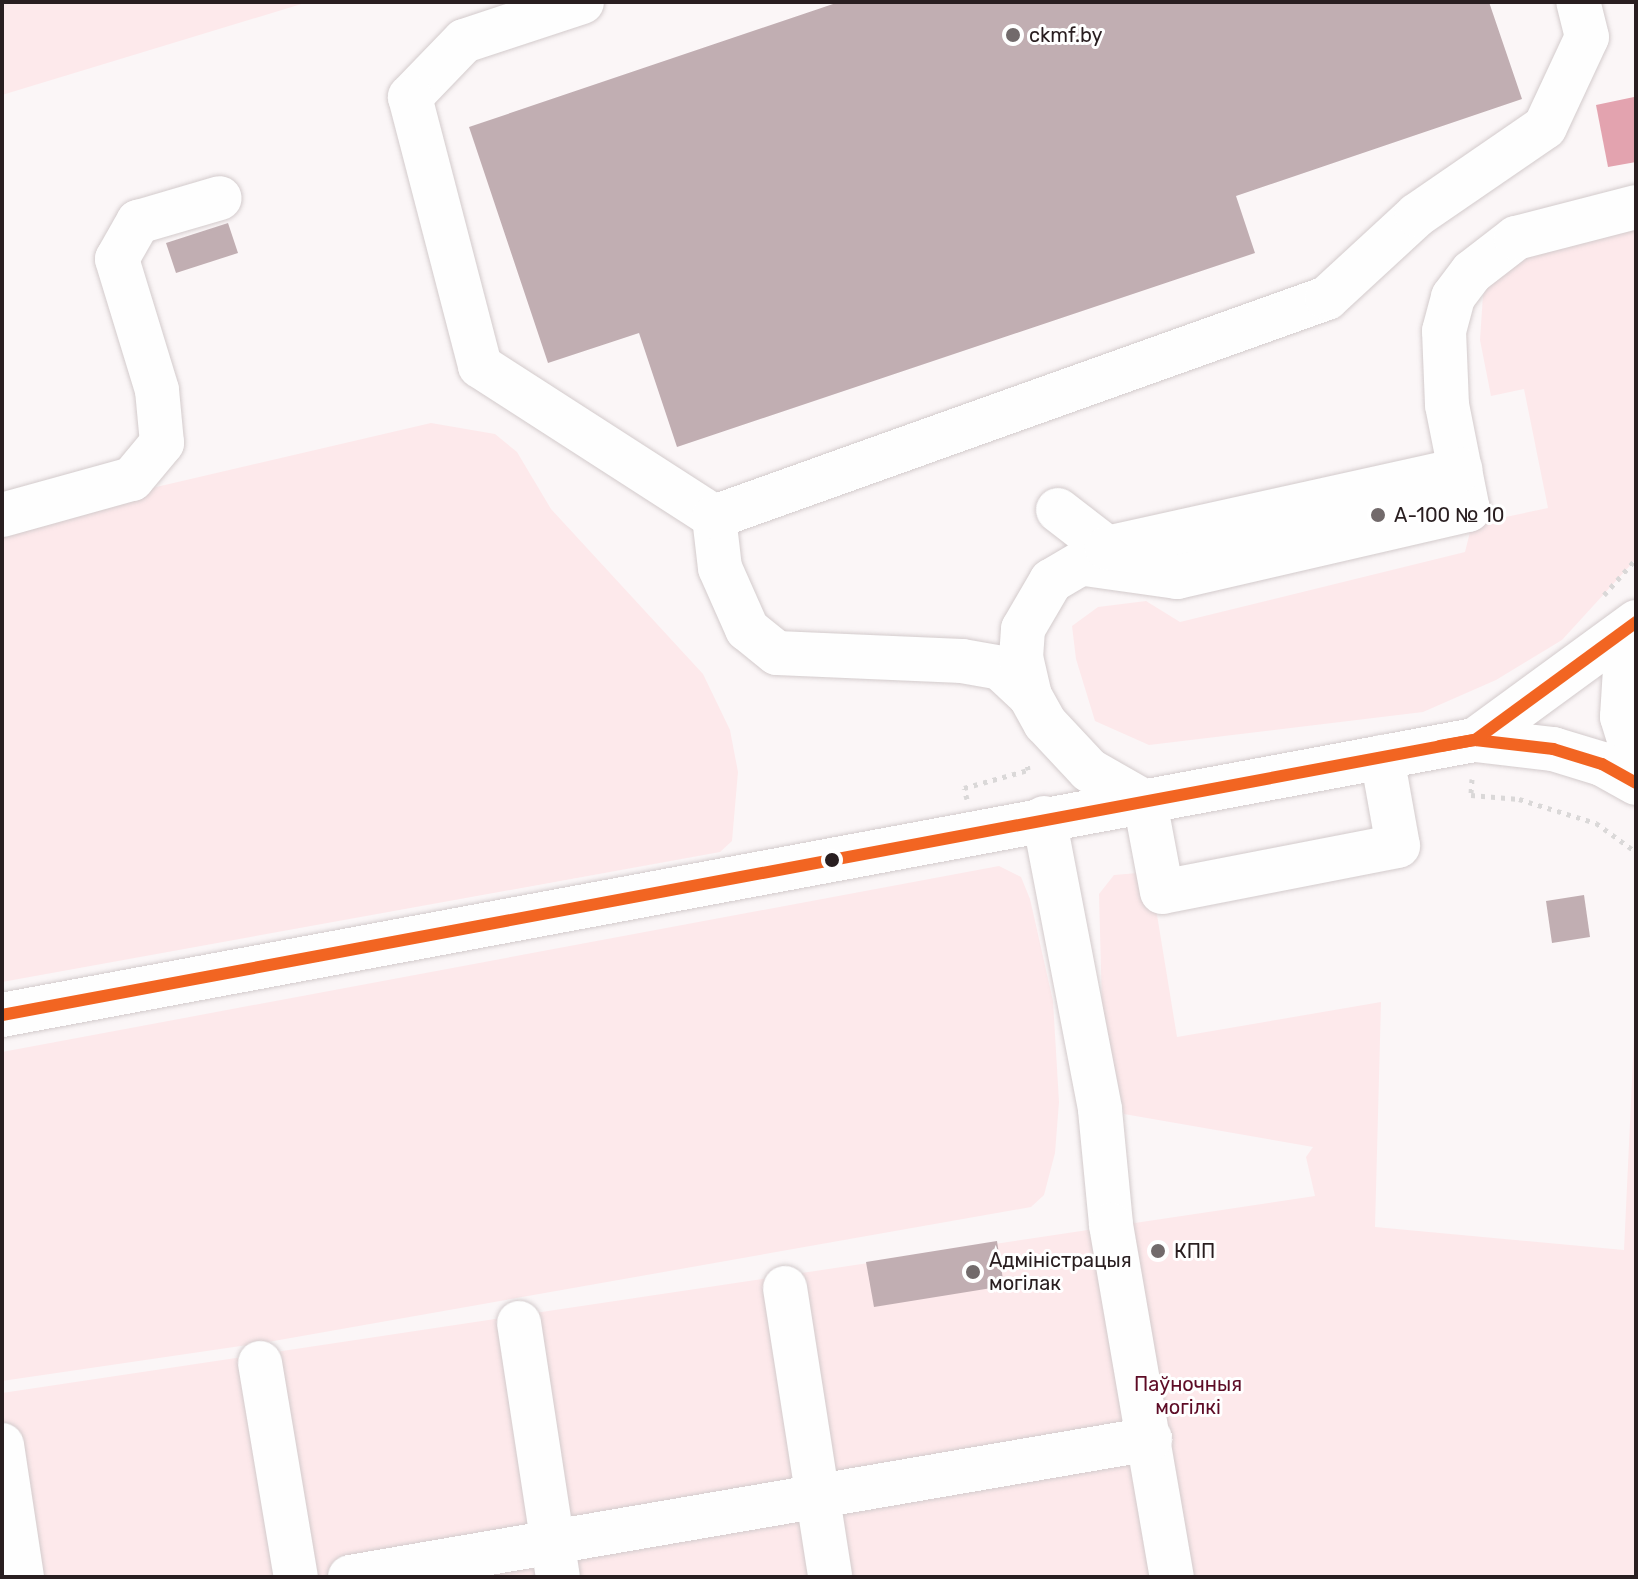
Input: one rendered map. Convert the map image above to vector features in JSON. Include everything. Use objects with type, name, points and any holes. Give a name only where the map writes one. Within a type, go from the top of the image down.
[{"type":"main road","points":[[582,2],[464,41],[410,97],[480,366],[714,517]]},
{"type":"main road","points":[[714,517],[1327,298],[1417,215],[1545,127],[1587,37],[1578,2]]},
{"type":"main road","points":[[2,515],[132,479],[162,443],[157,390],[117,259],[138,222],[220,198]]},
{"type":"main road","points":[[1058,510],[1096,556],[1177,577],[1468,510],[1447,405],[1444,346],[1453,297],[1472,272],[1516,238],[1636,207]]},
{"type":"main road","points":[[714,517],[720,568],[747,629],[777,653],[962,661],[1000,668],[1030,696],[1066,749],[1111,784],[1145,802]]},
{"type":"main road","points":[[1030,696],[1021,658],[1023,629],[1051,581],[1096,556]]},
{"type":"main road","points":[[1475,740],[1636,622]]},
{"type":"main road","points":[[1636,644],[1625,669],[1622,717],[1636,762]]},
{"type":"main road","points":[[2,1015],[1044,818],[1475,740],[1553,749],[1602,764],[1636,783]]},
{"type":"main road","points":[[1145,802],[1162,892],[1398,846],[1382,757]]},
{"type":"main road","points":[[1044,818],[1100,1110],[1111,1225],[1172,1577]]},
{"type":"main road","points":[[785,1288],[830,1577]]},
{"type":"main road","points":[[519,1323],[555,1560]]},
{"type":"main road","points":[[260,1363],[296,1577]]},
{"type":"main road","points":[[350,1577],[555,1560],[817,1497],[1150,1439]]},
{"type":"main road","points":[[2,1445],[22,1577]]},
{"type":"green space","points":[[2,2],[308,2],[2,95]]},
{"type":"green space","points":[[1636,218],[1636,559],[1562,640],[1496,680],[1423,712],[1149,745],[1095,721],[1076,659],[1072,626],[1098,607],[1146,601],[1180,622],[1465,552],[1472,524],[1548,508],[1524,389],[1491,396],[1480,340],[1483,295],[1501,265]]},
{"type":"green space","points":[[431,423],[495,434],[517,452],[551,509],[703,674],[730,730],[738,772],[732,841],[720,852],[2,982],[2,531],[122,495]]},
{"type":"green space","points":[[999,866],[1021,877],[1030,899],[1053,1001],[1059,1102],[1055,1153],[1044,1195],[1031,1207],[268,1342],[2,1381],[2,1052]]},
{"type":"green space","name":"Паўночныя могілкі","points":[[1150,872],[1177,1037],[1381,1002],[1375,1227],[1624,1250],[1636,995],[1636,1577],[2,1577],[2,1393],[1315,1196],[1306,1157],[1313,1147],[1124,1114],[1102,1007],[1099,894],[1114,875]]},
{"type":"shaded area","points":[[1634,97],[1636,162],[1608,167],[1596,105]]},
{"type":"building","points":[[839,2],[1489,2],[1522,99],[1236,196],[1255,253],[677,447],[639,333],[548,363],[469,127]]},
{"type":"building","points":[[228,223],[238,253],[176,273],[166,243]]},
{"type":"building","points":[[1584,895],[1590,937],[1552,943],[1546,901]]},
{"type":"building","points":[[997,1241],[1004,1286],[874,1307],[866,1262]]},
{"type":"transit line","points":[[2,1015],[1475,740],[1636,622]]},
{"type":"transit line","points":[[1440,746],[1475,740],[1553,749],[1602,764],[1636,783]]},
{"type":"place","name":"ckmf.by","points":[[1013,35]]},
{"type":"place","name":"А-100 № 10","points":[[1378,515]]},
{"type":"place","name":"КПП","points":[[1158,1251]]},
{"type":"place","name":"Адміністрацыя могілак","points":[[973,1272]]}]
